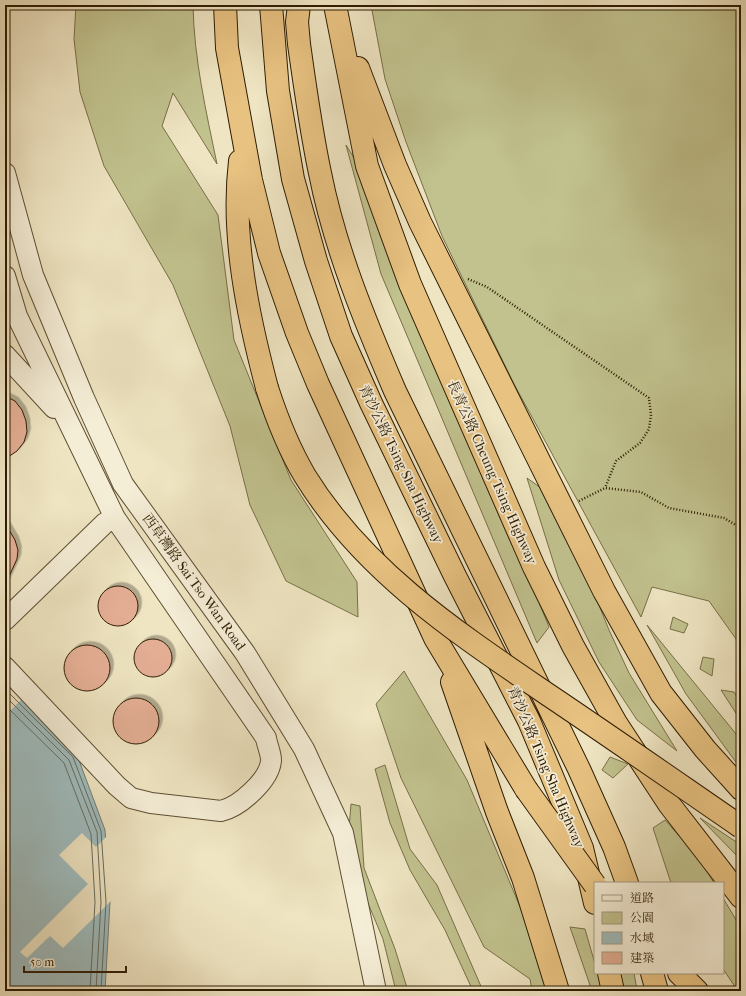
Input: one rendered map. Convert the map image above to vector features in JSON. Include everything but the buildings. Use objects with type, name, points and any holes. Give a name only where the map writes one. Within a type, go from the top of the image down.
[{"type":"highway","name":"青沙公路 Tsing Sha Highway","points":[[271,5],[278,91],[293,179],[316,262],[342,336],[374,410],[455,576],[529,721],[582,848],[594,899]]},
{"type":"highway","points":[[225,6],[227,48],[243,139],[269,253],[297,333],[318,384],[435,638],[523,878],[558,991]]},
{"type":"highway","points":[[335,8],[395,165],[420,222],[562,510],[604,591],[661,693],[705,749],[741,789]]},
{"type":"highway","name":"長青公路 Cheung Tsing Highway","points":[[335,8],[367,166],[410,284],[534,567],[573,646],[616,723],[669,804],[741,897]]},
{"type":"highway","name":"青沙公路 Tsing Sha Highway","points":[[298,14],[304,83],[320,174],[342,254],[367,327],[395,391],[579,769],[614,847],[626,882]]},
{"type":"highway","points":[[243,139],[238,184],[241,258],[254,333],[275,412],[293,454],[319,497],[370,558],[434,613],[493,657],[741,827]]},
{"type":"highway","points":[[435,638],[526,789],[594,884]]},
{"type":"highway","points":[[609,974],[613,991]]},
{"type":"highway","points":[[652,974],[657,991]]},
{"type":"highway","points":[[680,974],[697,991]]},
{"type":"street","name":"西草灣路 Sai Tso Wan Road","points":[[5,173],[33,275],[84,398],[123,484],[245,653],[304,749],[343,833],[376,991]]},
{"type":"street","points":[[5,667],[117,786],[131,798],[151,804],[221,811],[231,809],[263,781],[271,760],[266,738],[115,518],[17,316],[6,286]]},
{"type":"street","points":[[5,355],[69,423]]},
{"type":"street","points":[[5,620],[105,523],[115,518]]},
{"type":"path","points":[[486,287],[648,398],[650,415],[649,429],[640,443],[616,461],[605,488]]},
{"type":"path","points":[[562,510],[605,488],[641,492],[668,508],[724,518],[741,528]]},
{"type":"green space","points":[[76,5],[193,5],[198,65],[217,164],[173,93],[162,126],[218,215],[234,340],[291,480],[357,582],[358,617],[286,581],[250,505],[230,426],[173,285],[104,166],[80,92],[74,39]]},
{"type":"green space","points":[[371,5],[741,5],[741,646],[709,601],[652,587],[641,617],[514,384],[442,236],[406,142],[385,79]]},
{"type":"green space","points":[[346,145],[366,177],[549,627],[537,643],[381,274]]},
{"type":"green space","points":[[527,478],[541,488],[588,578],[609,630],[629,673],[677,751],[637,720],[599,662],[559,580]]},
{"type":"green space","points":[[673,617],[688,624],[684,633],[670,629]]},
{"type":"green space","points":[[647,625],[741,740],[741,769],[686,694]]},
{"type":"green space","points":[[703,657],[714,659],[712,676],[700,669]]},
{"type":"green space","points":[[404,671],[467,780],[541,957],[551,991],[532,991],[530,979],[484,947],[401,778],[376,704]]},
{"type":"green space","points":[[721,690],[734,692],[741,703],[741,721]]},
{"type":"green space","points":[[610,757],[628,764],[613,778],[602,770]]},
{"type":"green space","points":[[385,765],[410,849],[437,885],[483,991],[473,991],[445,930],[410,870],[390,823],[375,769]]},
{"type":"green space","points":[[351,804],[360,806],[364,868],[395,949],[408,991],[396,991],[383,939],[347,853]]},
{"type":"green space","points":[[700,818],[741,845],[741,860]]},
{"type":"green space","points":[[665,820],[699,858],[713,882],[671,882],[653,828]]},
{"type":"green space","points":[[724,900],[741,928],[741,991],[738,991],[724,970]]},
{"type":"green space","points":[[570,927],[585,929],[594,960],[594,974],[598,974],[603,991],[592,991]]},
{"type":"green space","points":[[620,974],[634,974],[637,990],[624,990]]},
{"type":"water","points":[[5,683],[77,755],[105,830],[110,902],[105,991],[5,991]]},
{"type":"pier","points":[[6,684],[21,700],[5,716],[5,685]]},
{"type":"pier","points":[[82,833],[96,847],[108,835],[112,900],[63,948],[50,936],[27,958],[20,952],[88,884],[59,855]]}]
